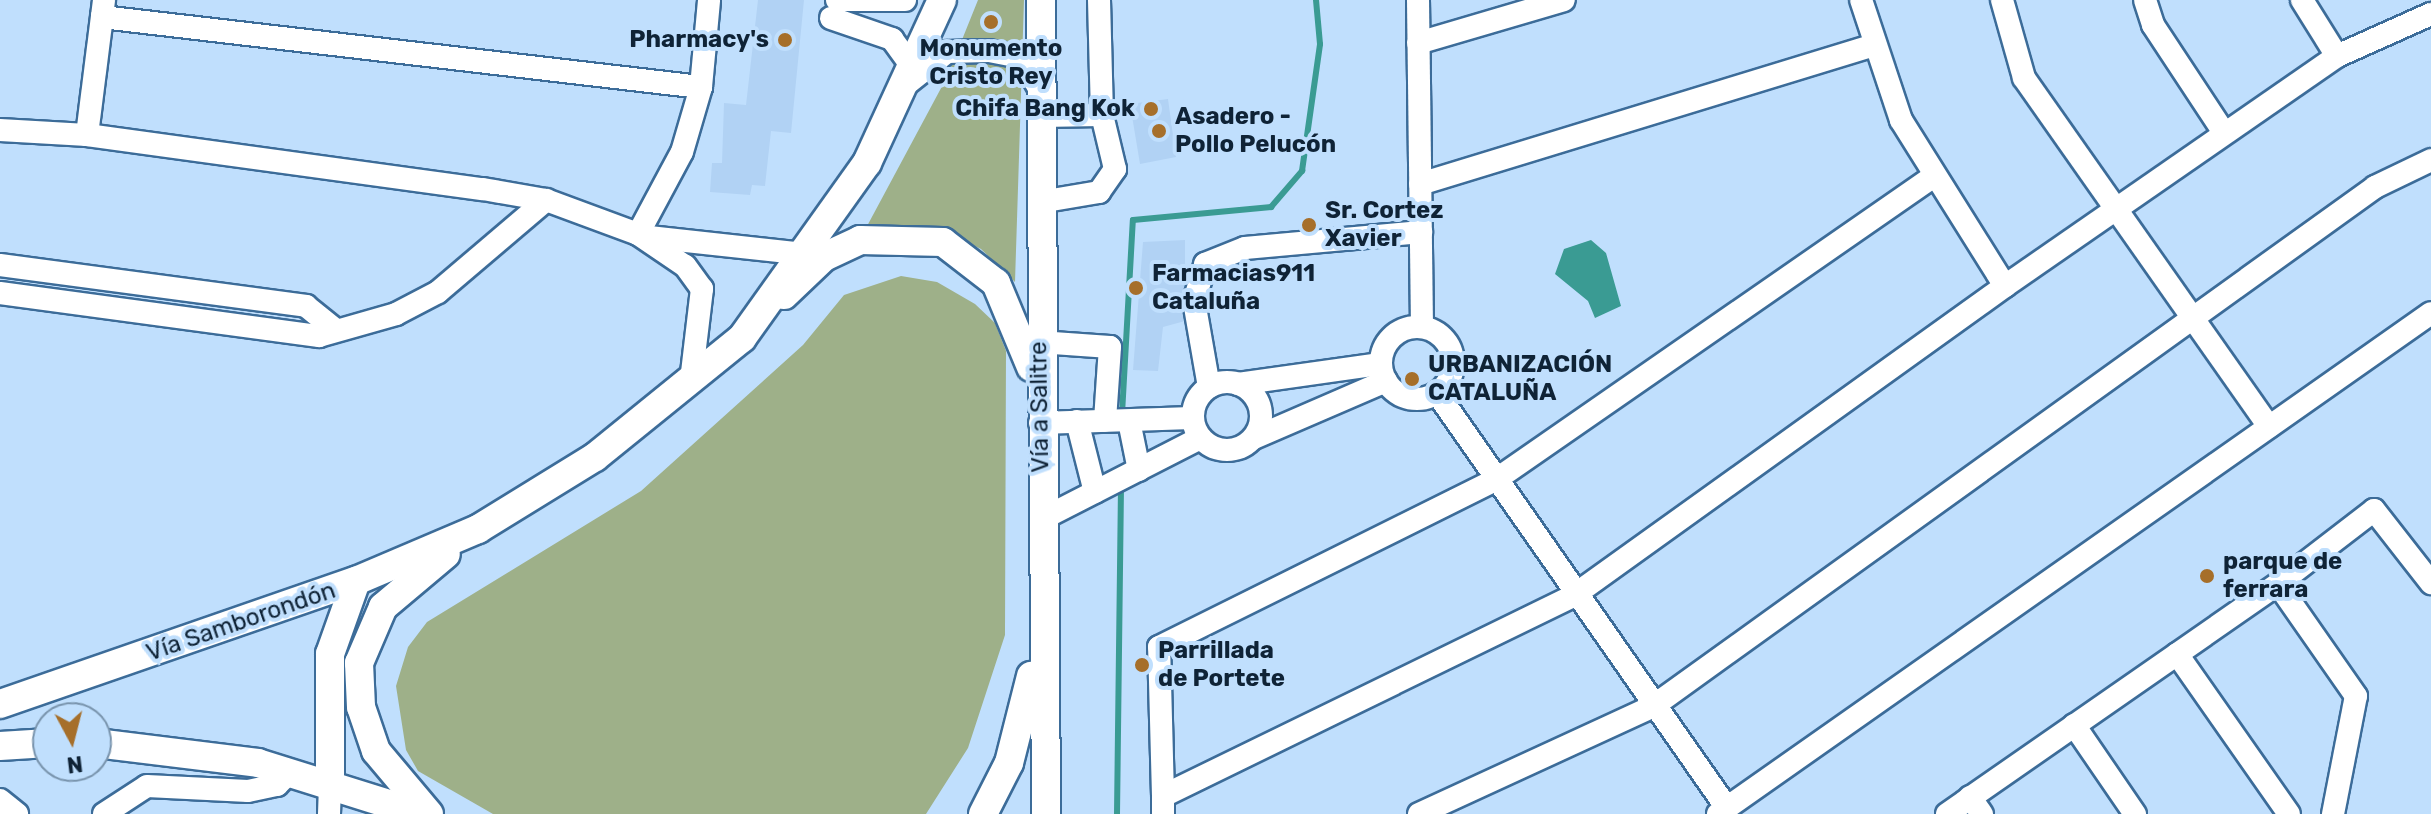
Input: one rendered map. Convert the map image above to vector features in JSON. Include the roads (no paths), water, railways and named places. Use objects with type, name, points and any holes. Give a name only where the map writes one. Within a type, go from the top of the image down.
[{"type":"main road","points":[[742,338],[797,253],[867,163],[910,77],[942,0]]},
{"type":"main road","name":"Vía a Salitre","points":[[1046,814],[1038,390],[1040,105],[1048,1]]},
{"type":"main road","points":[[429,814],[376,751],[361,707],[359,663],[383,607],[478,529],[573,473],[691,381],[837,250],[878,237],[928,238],[958,249],[996,283],[1038,390]]},
{"type":"main road","name":"Vía Samborondón","points":[[0,704],[356,581],[478,529]]},
{"type":"main road","points":[[330,782],[330,654],[356,581]]},
{"type":"main road","points":[[983,814],[1017,738],[1041,612]]},
{"type":"main road","points":[[0,746],[32,744]]},
{"type":"main road","points":[[112,744],[193,751],[290,772],[330,782],[421,814]]},
{"type":"street","points":[[643,235],[682,152],[701,87],[709,0]]},
{"type":"street","points":[[834,9],[905,0]]},
{"type":"street","points":[[1040,202],[1108,187],[1113,144],[1102,115],[1099,0]]},
{"type":"street","points":[[1418,0],[1422,327]]},
{"type":"street","points":[[1418,43],[1564,0]]},
{"type":"street","points":[[1861,0],[1901,120],[2005,286]]},
{"type":"street","points":[[2002,0],[2024,78],[2269,427]]},
{"type":"street","points":[[2145,0],[2153,25],[2223,131]]},
{"type":"street","points":[[2302,0],[2337,56]]},
{"type":"street","points":[[877,33],[882,4]]},
{"type":"street","points":[[87,135],[103,8],[701,87]]},
{"type":"street","points":[[834,9],[899,45],[910,77],[947,52],[989,51],[1021,57],[1040,105],[1102,115]]},
{"type":"street","points":[[1934,176],[1494,481],[1159,647],[1163,805],[1573,596],[2223,131],[2337,56],[2431,14]]},
{"type":"street","points":[[1420,184],[1875,45]]},
{"type":"street","points":[[0,130],[87,135],[546,200],[643,235],[797,253]]},
{"type":"street","points":[[1419,814],[1652,707],[2375,187],[2431,160]]},
{"type":"street","points":[[0,293],[299,338],[396,314],[438,292],[546,200]]},
{"type":"street","points":[[1042,519],[1139,470],[1196,428],[1209,387],[1194,301],[1205,264],[1245,248],[1421,232]]},
{"type":"street","points":[[643,235],[702,289],[691,381]]},
{"type":"street","points":[[0,265],[306,306],[336,330]]},
{"type":"street","points":[[1437,393],[1494,481],[1722,811],[2431,313]]},
{"type":"street","points":[[1040,423],[1129,421],[1196,428],[1227,451],[1383,373],[1393,336],[1422,327],[1444,338],[1454,361],[1437,393]]},
{"type":"street","points":[[1039,342],[1110,347],[1105,421]]},
{"type":"street","points":[[1383,373],[1403,396],[1437,393]]},
{"type":"street","points":[[1209,387],[1383,373]]},
{"type":"street","points":[[1238,384],[1260,407],[1254,438]]},
{"type":"street","points":[[1077,421],[1095,492]]},
{"type":"street","points":[[1129,421],[1139,470]]},
{"type":"street","points":[[1947,814],[1976,806],[2074,725],[2278,584],[2374,510],[2431,583]]},
{"type":"street","points":[[2278,584],[2356,696],[2333,814]]},
{"type":"street","points":[[2177,654],[2289,814]]},
{"type":"street","points":[[2074,725],[2135,814]]},
{"type":"street","points":[[104,814],[147,786],[248,791],[277,785],[290,772]]},
{"type":"street","points":[[329,814],[330,782]]},
{"type":"street","points":[[0,800],[17,814]]},
{"type":"waterway","points":[[1122,414],[1133,220],[1271,207],[1302,171],[1320,44],[1316,0]]},
{"type":"waterway","points":[[1117,814],[1121,484]]},
{"type":"place","name":"Monumento Cristo Rey","points":[[991,22]]},
{"type":"place","name":"Pharmacy's","points":[[785,40]]},
{"type":"place","name":"Chifa Bang Kok","points":[[1151,109]]},
{"type":"place","name":"Asadero - Pollo Pelucón","points":[[1159,131]]},
{"type":"place","name":"Sr. Cortez Xavier","points":[[1309,225]]},
{"type":"place","name":"Farmacias911 Cataluña","points":[[1136,288]]},
{"type":"place","name":"URBANIZACIÓN CATALUÑA","points":[[1412,379]]},
{"type":"place","name":"parque de ferrara","points":[[2207,576]]},
{"type":"place","name":"Parrillada de Portete","points":[[1142,665]]}]
